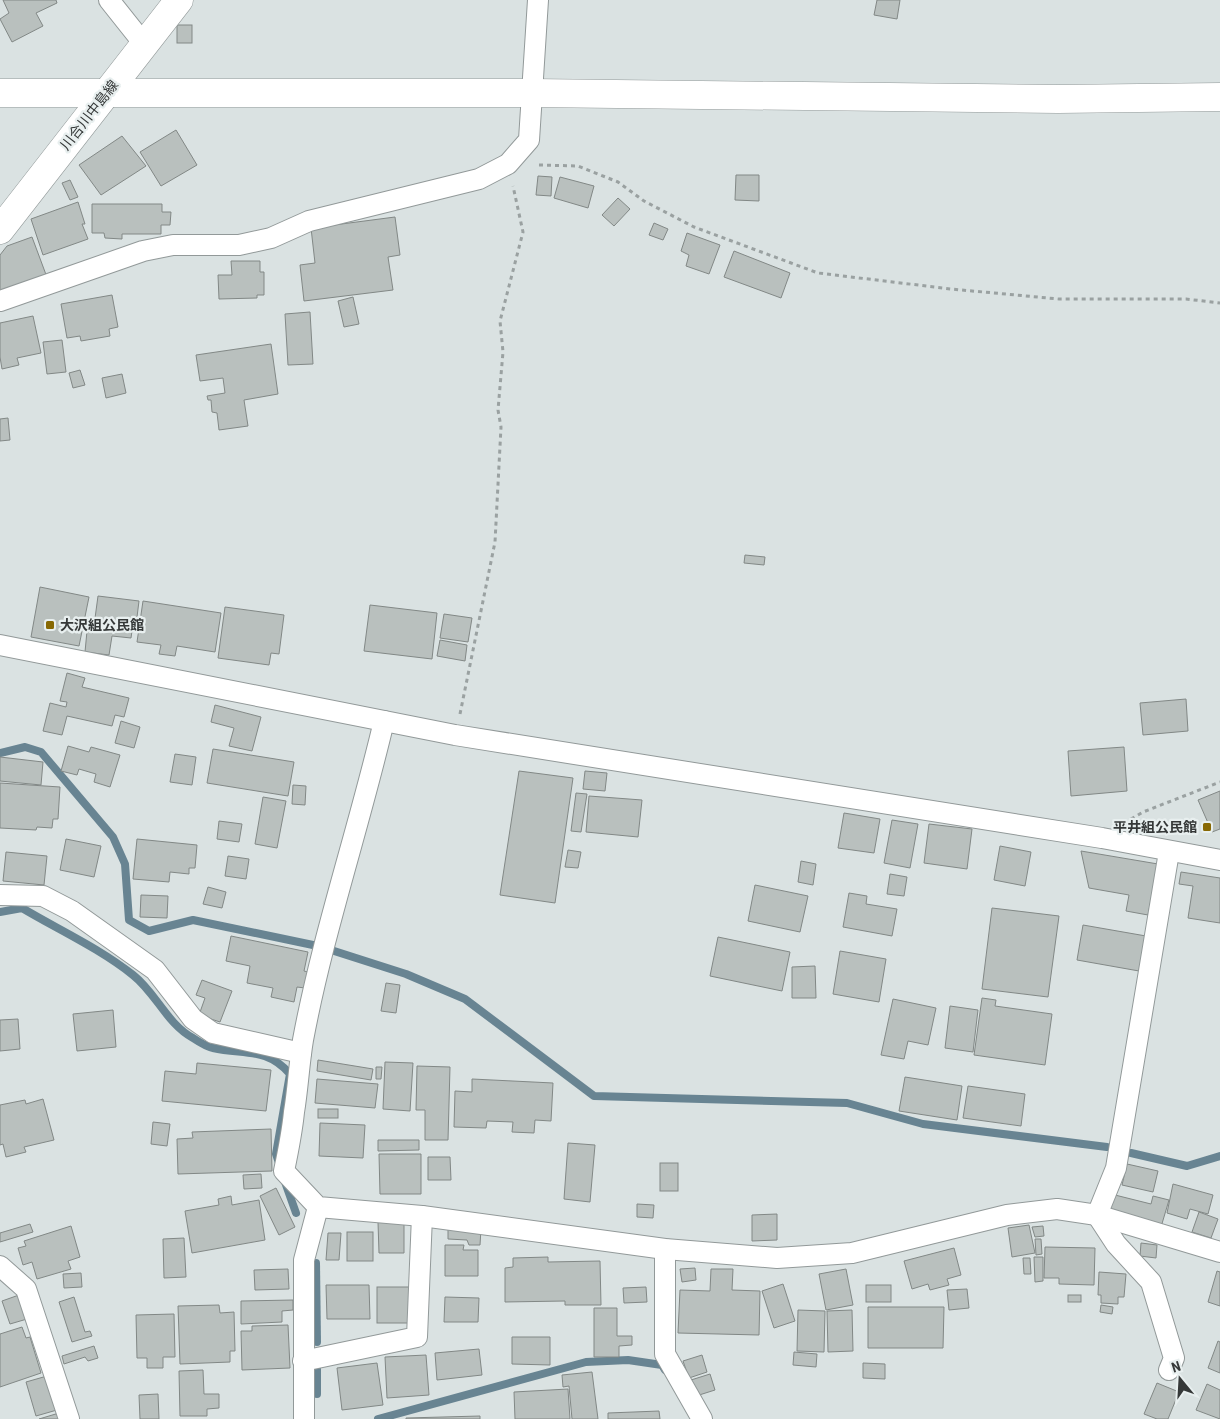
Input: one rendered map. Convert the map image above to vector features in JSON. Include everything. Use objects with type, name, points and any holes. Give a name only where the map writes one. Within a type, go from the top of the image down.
[{"type":"street","points":[[109,0],[144,44]]},
{"type":"street","name":"川合川中島線","points":[[0,230],[179,0]]},
{"type":"street","points":[[0,302],[143,252],[173,245],[239,245],[271,238],[309,221],[479,180],[508,164],[529,140],[538,0]]},
{"type":"street","points":[[0,93],[532,94],[1058,99],[1220,97]]},
{"type":"street","points":[[0,646],[455,735],[1102,838],[1220,860]]},
{"type":"street","points":[[384,722],[367,793],[326,940],[301,1053],[284,1171],[318,1207],[422,1216],[665,1249],[777,1258],[852,1253],[1007,1214],[1057,1209],[1097,1215],[1220,1252]]},
{"type":"street","points":[[1097,1215],[1116,1168],[1169,852]]},
{"type":"street","points":[[0,895],[43,896],[72,911],[155,970],[193,1019],[213,1033],[301,1053]]},
{"type":"street","points":[[304,1419],[304,1260],[318,1207]]},
{"type":"street","points":[[1097,1215],[1116,1244],[1151,1282],[1174,1358],[1169,1370]]},
{"type":"street","points":[[303,1361],[417,1337],[422,1216]]},
{"type":"street","points":[[665,1249],[665,1354],[702,1419]]},
{"type":"street","points":[[0,1266],[26,1289],[69,1419]]},
{"type":"path","points":[[455,735],[495,542],[501,427],[498,410],[503,352],[500,321],[523,232],[508,164],[578,166],[618,182],[644,201],[694,227],[739,242],[790,264],[818,272],[951,289],[1059,299],[1186,299],[1220,303]]},
{"type":"path","points":[[1102,838],[1143,812],[1220,782]]},
{"type":"building","points":[[3,0],[56,0],[57,3],[36,13],[43,26],[12,42],[0,19],[9,13]]},
{"type":"building","points":[[877,0],[900,0],[897,19],[874,15]]},
{"type":"building","points":[[177,25],[192,25],[192,43],[177,43]]},
{"type":"building","points":[[176,130],[197,165],[161,186],[140,152]]},
{"type":"building","points":[[122,136],[146,166],[101,195],[79,165]]},
{"type":"building","points":[[736,175],[759,175],[759,201],[735,200]]},
{"type":"building","points":[[538,176],[552,177],[551,196],[536,195]]},
{"type":"building","points":[[560,177],[594,186],[588,208],[554,198]]},
{"type":"building","points":[[70,180],[78,197],[70,200],[62,183]]},
{"type":"building","points":[[618,198],[630,209],[614,226],[602,215]]},
{"type":"building","points":[[78,202],[85,224],[82,224],[88,239],[43,255],[31,219]]},
{"type":"building","points":[[92,204],[162,204],[162,212],[171,212],[170,225],[161,225],[161,234],[122,234],[122,239],[105,238],[104,233],[92,233]]},
{"type":"building","points":[[395,217],[400,255],[388,257],[393,290],[304,301],[300,265],[315,263],[311,228]]},
{"type":"building","points":[[654,223],[668,229],[663,240],[649,235]]},
{"type":"building","points":[[687,233],[720,245],[709,274],[686,266],[689,255],[681,251]]},
{"type":"building","points":[[32,237],[48,280],[0,294],[0,255],[7,246]]},
{"type":"building","points":[[734,251],[790,273],[781,298],[724,277]]},
{"type":"building","points":[[231,261],[260,261],[260,272],[264,272],[264,295],[257,295],[257,298],[219,299],[218,275],[232,275]]},
{"type":"building","points":[[112,295],[118,327],[109,329],[110,336],[81,341],[80,336],[67,338],[61,304]]},
{"type":"building","points":[[353,297],[359,324],[344,327],[338,301]]},
{"type":"building","points":[[310,312],[313,364],[288,365],[285,314]]},
{"type":"building","points":[[33,316],[41,353],[17,358],[19,365],[2,369],[0,323]]},
{"type":"building","points":[[62,340],[66,372],[47,374],[43,342]]},
{"type":"building","points":[[271,344],[278,394],[244,400],[248,426],[219,430],[217,413],[212,412],[211,400],[208,400],[207,396],[225,393],[223,378],[200,381],[196,355]]},
{"type":"building","points":[[80,370],[85,385],[73,388],[69,373]]},
{"type":"building","points":[[122,374],[126,393],[106,398],[102,378]]},
{"type":"building","points":[[8,418],[10,440],[0,441],[0,419]]},
{"type":"building","points":[[745,555],[765,557],[764,565],[744,563]]},
{"type":"building","points":[[40,587],[89,597],[79,646],[31,637]]},
{"type":"building","points":[[98,596],[139,601],[136,625],[133,624],[131,638],[112,636],[109,655],[85,652],[87,631],[93,633]]},
{"type":"building","points":[[143,601],[221,613],[215,652],[177,646],[175,656],[159,654],[161,645],[137,642]]},
{"type":"building","points":[[370,605],[437,613],[432,659],[364,651]]},
{"type":"building","points":[[225,607],[284,615],[279,654],[271,653],[269,665],[218,658]]},
{"type":"building","points":[[444,614],[472,618],[468,642],[440,638]]},
{"type":"building","points":[[440,640],[467,645],[465,661],[437,656]]},
{"type":"building","points":[[67,673],[85,678],[82,687],[129,698],[124,717],[115,715],[112,726],[67,716],[62,735],[43,731],[50,703],[66,707],[67,702],[60,701]]},
{"type":"building","points":[[1186,699],[1188,731],[1143,735],[1140,703]]},
{"type":"building","points":[[215,705],[261,717],[252,751],[229,746],[234,728],[211,722]]},
{"type":"building","points":[[121,721],[140,727],[134,748],[115,743]]},
{"type":"building","points":[[68,746],[89,752],[91,747],[120,755],[110,787],[94,782],[96,774],[79,769],[77,775],[61,771]]},
{"type":"building","points":[[1124,747],[1127,791],[1071,796],[1068,751]]},
{"type":"building","points":[[213,749],[294,762],[288,796],[207,783]]},
{"type":"building","points":[[175,754],[196,757],[192,785],[170,782]]},
{"type":"building","points":[[0,757],[43,762],[41,785],[0,781]]},
{"type":"building","points":[[519,771],[573,778],[555,903],[500,895]]},
{"type":"building","points":[[585,771],[607,773],[605,791],[583,789]]},
{"type":"building","points":[[0,783],[60,787],[58,819],[53,819],[52,828],[37,827],[36,830],[0,828]]},
{"type":"building","points":[[293,785],[306,786],[305,805],[292,804]]},
{"type":"building","points":[[1220,791],[1220,829],[1212,832],[1198,800]]},
{"type":"building","points":[[576,793],[587,794],[581,832],[571,831]]},
{"type":"building","points":[[589,796],[642,800],[638,837],[586,832]]},
{"type":"building","points":[[263,797],[286,801],[277,848],[255,844]]},
{"type":"building","points":[[844,813],[880,819],[874,853],[838,848]]},
{"type":"building","points":[[892,820],[918,824],[910,868],[884,863]]},
{"type":"building","points":[[219,821],[242,824],[239,842],[217,839]]},
{"type":"building","points":[[929,824],[972,829],[967,869],[924,863]]},
{"type":"building","points":[[66,839],[101,846],[94,877],[60,870]]},
{"type":"building","points":[[137,839],[197,845],[195,868],[189,868],[189,874],[170,872],[169,882],[133,879]]},
{"type":"building","points":[[1000,846],[1031,852],[1025,886],[994,880]]},
{"type":"building","points":[[568,850],[581,852],[578,868],[565,867]]},
{"type":"building","points":[[1081,851],[1158,864],[1148,915],[1126,911],[1129,895],[1089,888]]},
{"type":"building","points":[[6,852],[47,856],[44,885],[3,881]]},
{"type":"building","points":[[228,856],[249,859],[246,879],[225,876]]},
{"type":"building","points":[[801,861],[816,864],[813,885],[798,882]]},
{"type":"building","points":[[1181,872],[1220,878],[1220,923],[1188,918],[1193,886],[1179,884]]},
{"type":"building","points":[[890,874],[907,877],[904,896],[887,894]]},
{"type":"building","points":[[755,885],[808,896],[800,932],[748,921]]},
{"type":"building","points":[[208,887],[226,892],[222,908],[203,904]]},
{"type":"building","points":[[849,893],[867,896],[866,904],[897,909],[892,936],[843,927]]},
{"type":"building","points":[[141,895],[168,896],[167,918],[140,917]]},
{"type":"building","points":[[992,908],[1059,916],[1048,997],[982,989]]},
{"type":"building","points":[[1083,925],[1146,936],[1139,971],[1077,960]]},
{"type":"building","points":[[231,936],[308,952],[304,971],[308,972],[305,988],[297,987],[294,1002],[271,997],[273,988],[247,983],[250,966],[226,961]]},
{"type":"building","points":[[718,937],[790,952],[782,991],[710,976]]},
{"type":"building","points":[[840,951],[886,959],[879,1002],[833,994]]},
{"type":"building","points":[[815,966],[816,998],[792,998],[792,967]]},
{"type":"building","points":[[202,980],[232,991],[220,1022],[199,1015],[205,998],[196,995]]},
{"type":"building","points":[[386,983],[400,985],[396,1013],[381,1011]]},
{"type":"building","points":[[982,998],[996,1000],[995,1006],[1052,1014],[1045,1065],[974,1055]]},
{"type":"building","points":[[893,999],[936,1008],[928,1045],[908,1041],[904,1059],[881,1055]]},
{"type":"building","points":[[950,1006],[978,1010],[973,1052],[945,1048]]},
{"type":"building","points":[[113,1010],[116,1047],[77,1051],[73,1014]]},
{"type":"building","points":[[18,1019],[20,1049],[0,1051],[0,1020]]},
{"type":"building","points":[[318,1060],[373,1069],[371,1080],[317,1071]]},
{"type":"building","points":[[385,1062],[413,1063],[410,1111],[383,1109]]},
{"type":"building","points":[[197,1063],[271,1070],[266,1111],[162,1101],[165,1071],[196,1074]]},
{"type":"building","points":[[417,1066],[450,1067],[448,1140],[425,1140],[425,1110],[416,1110]]},
{"type":"building","points":[[376,1067],[382,1067],[381,1079],[376,1079]]},
{"type":"building","points":[[905,1077],[962,1086],[957,1120],[899,1111]]},
{"type":"building","points":[[317,1079],[378,1084],[375,1108],[315,1103]]},
{"type":"building","points":[[472,1079],[553,1083],[551,1121],[535,1120],[534,1133],[512,1132],[513,1122],[487,1121],[486,1128],[454,1127],[455,1091],[472,1092]]},
{"type":"building","points":[[968,1086],[1025,1094],[1021,1126],[963,1118]]},
{"type":"building","points":[[43,1099],[54,1140],[24,1147],[26,1152],[6,1157],[3,1144],[0,1145],[0,1105],[25,1100],[26,1104]]},
{"type":"building","points":[[318,1109],[338,1109],[338,1118],[318,1118]]},
{"type":"building","points":[[153,1122],[170,1124],[167,1146],[151,1144]]},
{"type":"building","points":[[320,1123],[365,1125],[363,1158],[319,1156]]},
{"type":"building","points":[[271,1129],[272,1171],[178,1174],[177,1139],[193,1138],[192,1132]]},
{"type":"building","points":[[378,1140],[419,1140],[419,1150],[378,1151]]},
{"type":"building","points":[[568,1143],[595,1145],[590,1202],[564,1199]]},
{"type":"building","points":[[379,1154],[421,1154],[421,1194],[380,1194]]},
{"type":"building","points":[[428,1157],[450,1157],[451,1180],[428,1180]]},
{"type":"building","points":[[660,1163],[678,1163],[678,1191],[660,1191]]},
{"type":"building","points":[[1127,1164],[1158,1171],[1153,1192],[1122,1185]]},
{"type":"building","points":[[261,1174],[262,1188],[244,1189],[243,1175]]},
{"type":"building","points":[[1173,1184],[1213,1195],[1208,1214],[1190,1209],[1187,1219],[1167,1213]]},
{"type":"building","points":[[276,1188],[295,1227],[279,1235],[260,1196]]},
{"type":"building","points":[[1111,1194],[1151,1204],[1153,1196],[1169,1200],[1161,1227],[1106,1213]]},
{"type":"building","points":[[231,1196],[232,1205],[259,1200],[265,1240],[192,1253],[185,1211],[219,1205],[218,1199]]},
{"type":"building","points":[[637,1204],[654,1205],[653,1218],[637,1217]]},
{"type":"building","points":[[1199,1212],[1218,1219],[1211,1238],[1192,1232]]},
{"type":"building","points":[[777,1214],[777,1240],[752,1241],[752,1215]]},
{"type":"building","points":[[404,1221],[404,1253],[379,1253],[378,1222]]},
{"type":"building","points":[[30,1224],[33,1232],[0,1242],[0,1233]]},
{"type":"building","points":[[1029,1225],[1035,1253],[1012,1257],[1008,1228]]},
{"type":"building","points":[[71,1226],[80,1257],[68,1261],[71,1269],[37,1279],[32,1262],[23,1265],[18,1248],[26,1246],[24,1241]]},
{"type":"building","points":[[1043,1226],[1044,1236],[1035,1237],[1032,1227]]},
{"type":"building","points":[[448,1228],[481,1229],[480,1245],[469,1245],[467,1240],[448,1239]]},
{"type":"building","points":[[347,1232],[373,1232],[373,1261],[347,1261]]},
{"type":"building","points":[[328,1233],[341,1233],[339,1260],[326,1260]]},
{"type":"building","points":[[184,1238],[186,1277],[164,1278],[163,1239]]},
{"type":"building","points":[[1035,1239],[1041,1239],[1042,1254],[1036,1255]]},
{"type":"building","points":[[1141,1243],[1157,1245],[1156,1258],[1140,1256]]},
{"type":"building","points":[[445,1245],[464,1245],[463,1250],[478,1250],[478,1276],[445,1276]]},
{"type":"building","points":[[1045,1247],[1095,1248],[1094,1285],[1059,1284],[1059,1278],[1044,1278]]},
{"type":"building","points":[[954,1248],[961,1275],[947,1279],[949,1285],[930,1290],[928,1284],[912,1289],[904,1261]]},
{"type":"building","points":[[548,1257],[548,1262],[600,1261],[601,1305],[565,1305],[565,1301],[505,1302],[505,1268],[513,1267],[513,1258]]},
{"type":"building","points":[[1034,1257],[1043,1257],[1043,1281],[1035,1282]]},
{"type":"building","points":[[1023,1258],[1030,1258],[1031,1274],[1024,1274]]},
{"type":"building","points":[[695,1268],[696,1280],[682,1282],[680,1269]]},
{"type":"building","points":[[288,1269],[289,1289],[255,1290],[254,1270]]},
{"type":"building","points":[[711,1269],[733,1269],[732,1290],[760,1291],[759,1335],[678,1333],[680,1290],[710,1291]]},
{"type":"building","points":[[846,1269],[853,1305],[826,1310],[819,1274]]},
{"type":"building","points":[[1217,1271],[1220,1272],[1220,1306],[1208,1302]]},
{"type":"building","points":[[1099,1272],[1126,1274],[1124,1297],[1118,1297],[1118,1304],[1101,1303],[1101,1295],[1098,1295]]},
{"type":"building","points":[[81,1273],[82,1287],[64,1288],[63,1274]]},
{"type":"building","points":[[783,1284],[795,1321],[774,1328],[762,1291]]},
{"type":"building","points":[[326,1285],[369,1285],[370,1319],[327,1319]]},
{"type":"building","points":[[866,1285],[891,1285],[891,1302],[866,1302]]},
{"type":"building","points":[[377,1287],[412,1287],[412,1323],[377,1323]]},
{"type":"building","points":[[646,1287],[647,1302],[624,1303],[623,1288]]},
{"type":"building","points":[[967,1289],[969,1308],[949,1310],[947,1290]]},
{"type":"building","points":[[19,1295],[27,1319],[10,1324],[2,1301]]},
{"type":"building","points":[[1068,1295],[1081,1295],[1081,1302],[1068,1302]]},
{"type":"building","points":[[74,1297],[85,1332],[90,1331],[92,1336],[72,1342],[59,1302]]},
{"type":"building","points":[[445,1297],[479,1298],[478,1322],[444,1322]]},
{"type":"building","points":[[293,1300],[293,1310],[282,1311],[282,1322],[241,1324],[241,1301]]},
{"type":"building","points":[[219,1305],[220,1313],[234,1312],[235,1351],[230,1351],[230,1362],[180,1364],[178,1306]]},
{"type":"building","points":[[1101,1305],[1113,1307],[1112,1314],[1100,1312]]},
{"type":"building","points":[[868,1307],[944,1307],[943,1348],[868,1348]]},
{"type":"building","points":[[594,1308],[617,1308],[617,1336],[632,1336],[632,1345],[619,1346],[619,1357],[594,1357]]},
{"type":"building","points":[[798,1310],[825,1311],[824,1352],[797,1351]]},
{"type":"building","points":[[852,1310],[853,1351],[828,1352],[827,1311]]},
{"type":"building","points":[[174,1314],[175,1357],[163,1357],[163,1368],[147,1368],[147,1358],[137,1358],[136,1315]]},
{"type":"building","points":[[288,1325],[290,1368],[242,1370],[241,1331],[252,1331],[252,1326]]},
{"type":"building","points":[[22,1327],[26,1338],[30,1337],[41,1373],[0,1387],[0,1334]]},
{"type":"building","points":[[512,1337],[550,1337],[550,1365],[512,1364]]},
{"type":"building","points":[[1218,1341],[1220,1342],[1220,1373],[1208,1368]]},
{"type":"building","points":[[94,1346],[98,1358],[88,1361],[85,1357],[64,1364],[62,1356]]},
{"type":"building","points":[[479,1349],[482,1375],[437,1380],[435,1353]]},
{"type":"building","points":[[794,1352],[817,1354],[816,1367],[793,1365]]},
{"type":"building","points":[[426,1355],[429,1395],[387,1398],[385,1357]]},
{"type":"building","points":[[702,1355],[707,1372],[689,1378],[683,1361]]},
{"type":"building","points":[[377,1363],[383,1405],[342,1410],[337,1368]]},
{"type":"building","points":[[863,1363],[885,1364],[885,1379],[863,1378]]},
{"type":"building","points":[[203,1370],[204,1394],[219,1394],[219,1408],[207,1409],[207,1416],[180,1416],[179,1371]]},
{"type":"building","points":[[592,1372],[598,1419],[572,1419],[569,1386],[563,1387],[562,1375]]},
{"type":"building","points":[[710,1374],[715,1390],[696,1396],[691,1380]]},
{"type":"building","points":[[47,1376],[57,1410],[36,1416],[26,1382]]},
{"type":"building","points":[[1157,1383],[1179,1392],[1168,1419],[1157,1419],[1144,1414]]},
{"type":"building","points":[[1207,1384],[1220,1390],[1220,1419],[1196,1410]]},
{"type":"building","points":[[568,1389],[570,1419],[515,1419],[514,1392]]},
{"type":"building","points":[[158,1394],[159,1419],[140,1419],[139,1395]]},
{"type":"building","points":[[659,1411],[660,1419],[608,1419],[608,1413]]},
{"type":"building","points":[[59,1413],[61,1419],[39,1419]]},
{"type":"building","points":[[480,1416],[480,1419],[406,1419],[406,1418]]},
{"type":"waterway","points":[[0,753],[25,747],[41,752],[113,837],[125,864],[129,920],[149,931],[193,920],[313,945]]},
{"type":"waterway","points":[[0,912],[22,908],[107,956],[141,982],[176,1025],[208,1047],[264,1056],[281,1065],[290,1074],[276,1154],[280,1166]]},
{"type":"waterway","points":[[331,950],[406,974],[465,999],[594,1096],[847,1103],[923,1124],[1107,1147]]},
{"type":"waterway","points":[[1131,1153],[1187,1166],[1220,1156]]},
{"type":"waterway","points":[[285,1182],[296,1213]]},
{"type":"waterway","points":[[316,1263],[317,1342]]},
{"type":"waterway","points":[[378,1419],[586,1362],[628,1360],[662,1365],[665,1370]]},
{"type":"waterway","points":[[317,1367],[317,1394]]},
{"type":"place","name":"大沢組公民館","points":[[50,625]]},
{"type":"place","name":"平井組公民館","points":[[1207,827]]}]
